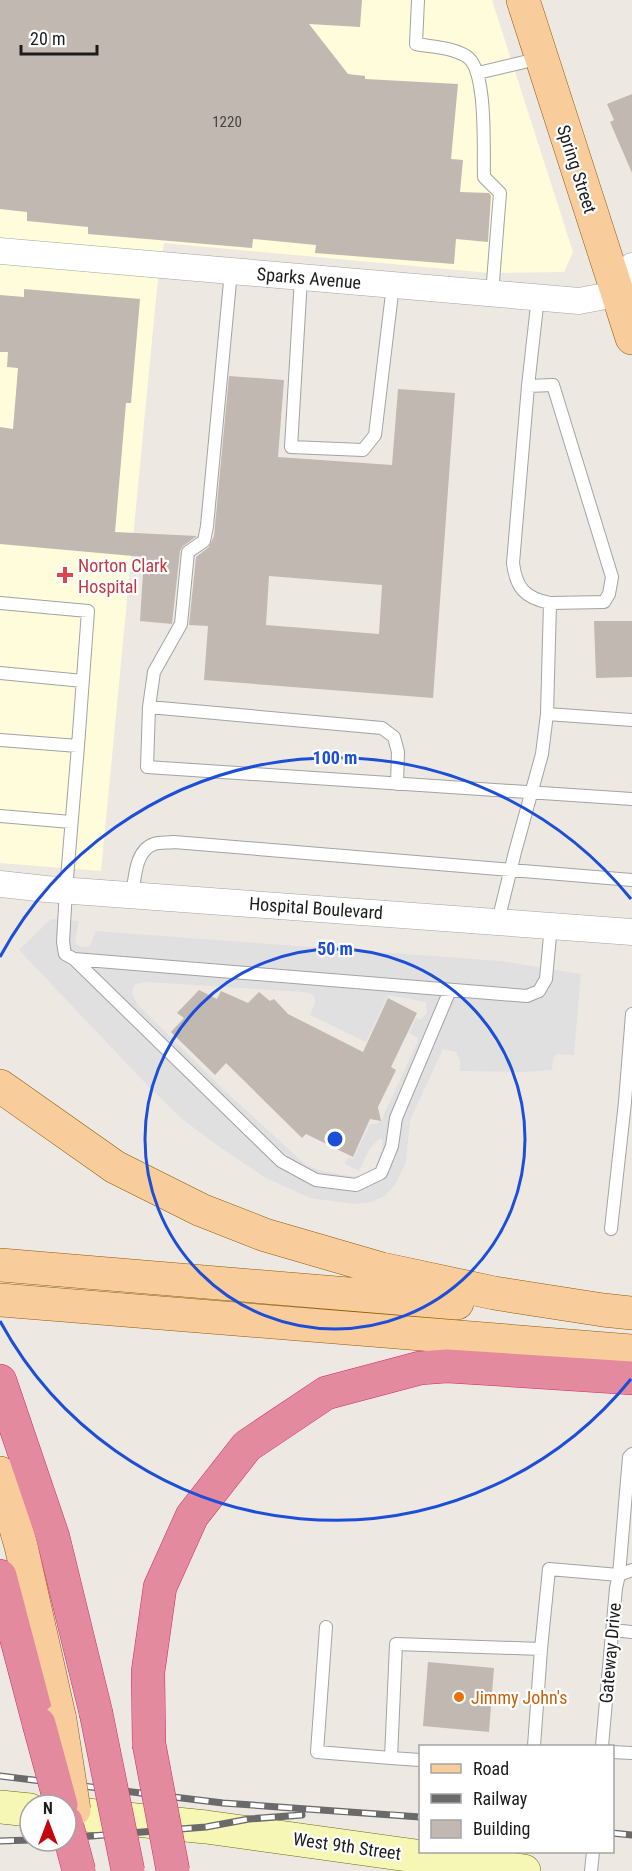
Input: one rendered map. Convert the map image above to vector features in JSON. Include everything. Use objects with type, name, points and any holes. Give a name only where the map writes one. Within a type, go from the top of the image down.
[{"type":"highway","points":[[173,1871],[149,1744],[148,1672],[160,1587],[192,1516],[247,1446],[326,1393],[420,1368],[457,1366],[632,1378]]},
{"type":"highway","points":[[0,1382],[53,1537],[96,1713],[128,1871]]},
{"type":"highway","points":[[0,1576],[50,1722],[59,1793]]},
{"type":"highway","points":[[76,1853],[82,1871]]},
{"type":"main road","name":"Spring Street","points":[[523,0],[541,58],[627,284],[632,338]]},
{"type":"main road","points":[[0,1086],[115,1167],[201,1210],[265,1235],[394,1272],[494,1293],[617,1312]]},
{"type":"main road","points":[[0,1265],[478,1305],[617,1312]]},
{"type":"main road","points":[[0,1300],[632,1351]]},
{"type":"main road","points":[[0,1473],[21,1546],[50,1722],[82,1871]]},
{"type":"street","name":"Sparks Avenue","points":[[0,251],[579,301],[627,284]]},
{"type":"street","name":"Hospital Boulevard","points":[[0,884],[632,932]]},
{"type":"street","points":[[0,1807],[18,1809]]},
{"type":"street","name":"West 9th Street","points":[[78,1815],[206,1827],[525,1871]]},
{"type":"lane","points":[[418,0],[416,44],[448,49],[468,57],[478,74],[482,91],[484,177],[500,194],[492,294]]},
{"type":"lane","points":[[478,74],[541,58]]},
{"type":"lane","points":[[231,271],[207,526],[204,541],[188,552],[181,624],[154,672],[149,707],[147,767],[632,799]]},
{"type":"lane","points":[[301,278],[291,447],[363,450],[375,435],[393,285]]},
{"type":"lane","points":[[528,386],[553,385],[612,577],[609,594],[604,602],[550,603],[535,600],[522,590],[515,577],[513,563],[528,386],[538,297]]},
{"type":"lane","points":[[0,603],[88,611],[66,890],[63,942],[65,954],[74,959],[281,1161],[316,1180],[356,1185],[381,1173],[392,1146],[396,1118],[450,990]]},
{"type":"lane","points":[[498,921],[510,868],[542,754],[547,714],[550,603]]},
{"type":"lane","points":[[0,673],[83,681]]},
{"type":"lane","points":[[149,707],[382,728],[394,737],[398,752],[397,784]]},
{"type":"lane","points":[[547,714],[632,720]]},
{"type":"lane","points":[[0,740],[78,746]]},
{"type":"lane","points":[[0,816],[71,822]]},
{"type":"lane","points":[[132,895],[142,852],[153,844],[174,842],[510,868],[632,880]]},
{"type":"lane","points":[[74,959],[527,996],[539,991],[546,979],[551,925]]},
{"type":"lane","points":[[611,1229],[626,1102],[632,1014]]},
{"type":"lane","name":"Gateway Drive","points":[[602,1745],[615,1588],[619,1575],[629,1457],[632,1454]]},
{"type":"lane","points":[[534,1745],[549,1569],[619,1575],[632,1570]]},
{"type":"lane","points":[[326,1627],[317,1752],[419,1760]]},
{"type":"lane","points":[[612,1630],[632,1632]]},
{"type":"lane","points":[[391,1758],[396,1644],[541,1649]]},
{"type":"lane","points":[[614,1752],[632,1753]]},
{"type":"lane","points":[[591,1871],[593,1853]]},
{"type":"shaded area","name":"Norton Clark Hospital","points":[[0,0],[492,0],[573,252],[564,272],[490,273],[164,243],[157,288],[101,871],[0,863]]},
{"type":"shaded area","points":[[51,919],[79,921],[75,941],[76,945],[83,947],[90,946],[96,931],[500,961],[581,974],[574,1055],[557,1054],[553,1059],[552,1070],[460,1071],[460,1061],[456,1052],[443,1049],[410,1120],[406,1162],[395,1185],[385,1196],[371,1202],[354,1204],[310,1198],[264,1177],[182,1119],[19,950]],"holes":[[[146,982],[303,992],[315,997],[310,1015],[366,1042],[388,995],[426,1002],[427,1013],[420,1020],[416,1018],[409,1033],[418,1038],[417,1043],[382,1119],[377,1124],[370,1124],[353,1159],[348,1157],[345,1164],[359,1171],[370,1148],[379,1139],[383,1139],[381,1158],[376,1170],[363,1177],[322,1171],[306,1165],[225,1091],[138,1005],[132,993],[136,984]]]},
{"type":"building","points":[[0,0],[362,0],[360,27],[309,24],[348,74],[365,76],[365,79],[458,84],[451,159],[463,160],[460,192],[489,193],[491,196],[488,242],[456,239],[454,264],[315,253],[316,245],[253,239],[252,248],[88,234],[88,227],[27,221],[27,212],[0,209]]},
{"type":"building","points":[[632,94],[632,173],[610,122],[614,120],[607,104]]},
{"type":"building","points":[[24,289],[140,299],[131,403],[126,403],[115,532],[197,536],[180,551],[172,624],[140,621],[144,557],[0,544],[0,427],[13,429],[18,368],[7,367],[8,352],[0,352],[0,295],[24,297]]},
{"type":"building","points":[[229,376],[284,380],[278,457],[392,465],[398,389],[455,393],[433,698],[204,680],[208,626],[189,625],[196,557],[209,547],[214,536]],"holes":[[[269,576],[382,585],[379,634],[266,625]]]},
{"type":"building","points":[[594,621],[632,621],[632,677],[596,678]]},
{"type":"building","points":[[199,990],[217,999],[221,991],[248,1003],[259,992],[270,1001],[274,999],[288,1014],[363,1052],[388,998],[417,1013],[391,1067],[396,1070],[378,1107],[381,1121],[370,1119],[353,1157],[306,1134],[302,1138],[226,1063],[215,1075],[171,1032],[184,1018],[177,1013]]},
{"type":"building","name":"Jimmy John's","points":[[428,1662],[494,1668],[489,1732],[423,1726]]},
{"type":"railway","points":[[0,1776],[223,1803],[419,1817]]},
{"type":"railway","points":[[78,1837],[206,1827],[249,1819],[302,1815]]},
{"type":"railway","points":[[614,1833],[632,1835]]},
{"type":"railway","points":[[0,1841],[18,1840]]},
{"type":"place","name":"Norton Clark Hospital","points":[[65,575]]},
{"type":"place","name":"Jimmy John's","points":[[459,1697]]}]
